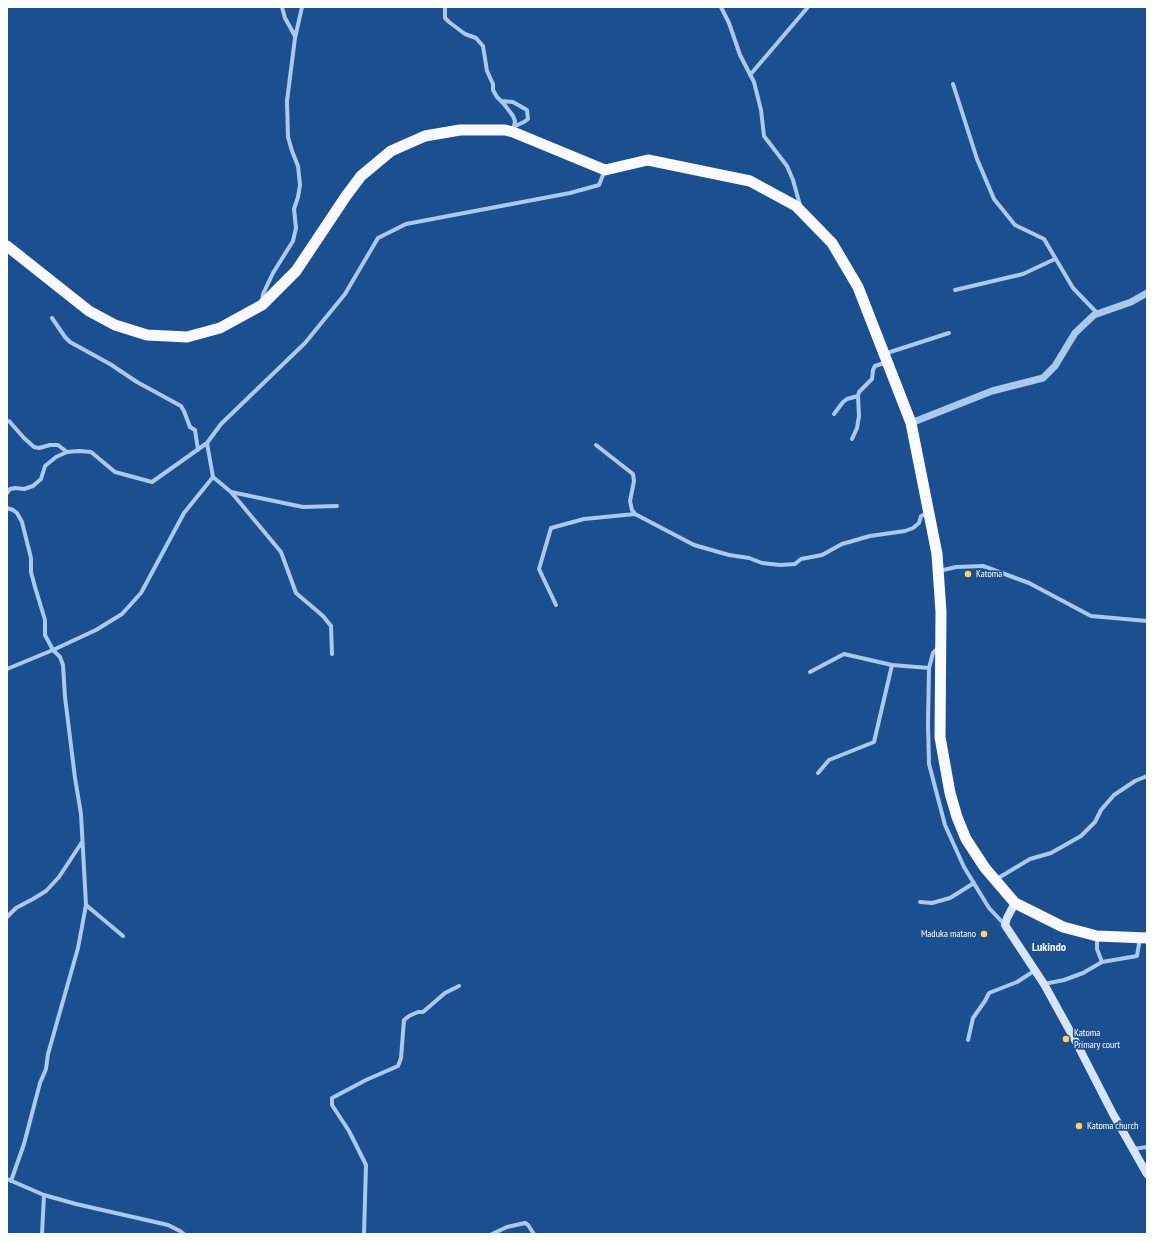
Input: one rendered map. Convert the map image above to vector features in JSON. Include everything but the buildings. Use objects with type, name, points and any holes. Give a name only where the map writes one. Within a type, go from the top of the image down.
[{"type":"highway","points":[[7,246],[89,311],[115,325],[147,335],[187,337],[220,328],[262,305],[296,271],[361,176],[391,151],[425,136],[460,130],[514,129],[605,170],[648,160],[750,181],[796,206],[832,243],[858,287],[910,423],[937,554],[941,612],[940,737],[950,793],[957,817],[966,839],[985,868],[1015,903],[1063,927],[1097,936],[1143,938]]},
{"type":"main road","points":[[1015,903],[1007,918],[1005,926],[1044,984],[1147,1174]]},
{"type":"street","points":[[282,7],[285,18],[295,36]]},
{"type":"street","points":[[262,305],[263,294],[273,273],[293,240],[296,228],[294,208],[300,185],[298,166],[288,137],[287,101],[295,36],[302,7]]},
{"type":"street","points":[[445,7],[445,18],[465,34],[476,38],[482,46],[487,75],[493,84],[495,93],[513,116],[515,122],[514,129]]},
{"type":"street","points":[[721,7],[729,23],[740,55],[754,82],[761,110],[764,136],[783,160],[790,173],[801,211]]},
{"type":"street","points":[[750,75],[808,7]]},
{"type":"street","points":[[953,84],[977,159],[994,199],[1015,225],[1044,239],[1073,288],[1099,314]]},
{"type":"street","points":[[501,101],[513,102],[527,110],[528,119],[514,129]]},
{"type":"street","points":[[7,493],[15,488],[24,489],[33,486],[41,479],[45,466],[56,457],[67,452],[79,451],[91,452],[115,472],[152,482],[207,443],[221,424],[305,343],[345,294],[378,238],[406,224],[570,193],[599,185],[605,170]]},
{"type":"street","points":[[955,290],[1023,274],[1056,259]]},
{"type":"street","points":[[910,423],[992,391],[1043,378],[1055,366],[1075,334],[1094,316],[1131,302],[1147,293]]},
{"type":"street","points":[[52,318],[70,342],[181,406],[190,427],[195,430],[198,450]]},
{"type":"street","points":[[852,439],[857,428],[859,392],[872,380],[875,366],[886,358],[949,333]]},
{"type":"street","points":[[834,414],[847,398],[858,396]]},
{"type":"street","points":[[9,421],[34,447],[39,448],[50,445],[58,446],[67,452]]},
{"type":"street","points":[[207,443],[213,477],[231,492],[281,552],[296,593],[323,616],[330,626],[332,654]]},
{"type":"street","points":[[596,445],[633,474],[634,481],[630,501],[634,514]]},
{"type":"street","points":[[7,670],[96,630],[122,614],[141,593],[184,514],[213,477]]},
{"type":"street","points":[[231,492],[303,507],[337,506]]},
{"type":"street","points":[[7,508],[17,513],[25,531],[31,572],[45,620],[45,634],[53,650],[60,657],[63,665],[65,697],[81,814],[86,905],[78,948],[48,1054],[46,1069],[40,1083],[24,1144],[9,1180],[44,1195],[76,1204],[156,1222],[184,1234]]},
{"type":"street","points":[[556,605],[540,569],[552,528],[584,520],[634,514],[700,548],[749,558],[762,563],[780,565],[794,564],[802,559],[822,555],[842,544],[870,536],[905,531],[914,528],[921,516],[929,513]]},
{"type":"street","points":[[938,571],[956,567],[983,566],[1029,583],[1091,616],[1147,621]]},
{"type":"street","points":[[941,645],[933,653],[929,668],[929,764],[946,825],[964,867],[989,908],[1005,926]]},
{"type":"street","points":[[810,672],[844,654],[892,665],[929,668]]},
{"type":"street","points":[[818,773],[829,760],[874,742],[892,665]]},
{"type":"street","points":[[995,880],[1030,859],[1051,853],[1081,836],[1095,822],[1101,810],[1114,795],[1135,781],[1147,776]]},
{"type":"street","points":[[7,917],[16,908],[46,891],[59,877],[83,841]]},
{"type":"street","points":[[920,902],[932,903],[950,898],[974,883]]},
{"type":"street","points":[[86,905],[123,936]]},
{"type":"street","points":[[1097,936],[1097,949],[1102,962]]},
{"type":"street","points":[[1044,984],[1064,980],[1083,973],[1102,962],[1137,956],[1143,938]]},
{"type":"street","points":[[968,1040],[973,1018],[985,1001],[989,992],[1017,982],[1034,971]]},
{"type":"street","points":[[364,1234],[366,1165],[349,1131],[332,1105],[332,1098],[366,1080],[398,1066],[401,1058],[404,1020],[413,1014],[423,1012],[445,993],[459,986]]},
{"type":"street","points":[[1133,1149],[1147,1147]]},
{"type":"street","points":[[42,1234],[44,1195]]},
{"type":"street","points":[[492,1234],[525,1223],[534,1234]]},
{"type":"place","name":"Katoma","points":[[968,574]]},
{"type":"place","name":"Maduka matano","points":[[984,934]]},
{"type":"place","name":"Katoma Primary court","points":[[1066,1039]]},
{"type":"place","name":"Katoma church","points":[[1079,1126]]},
{"type":"district","name":"Lukindo","points":[[1049,948]]}]
